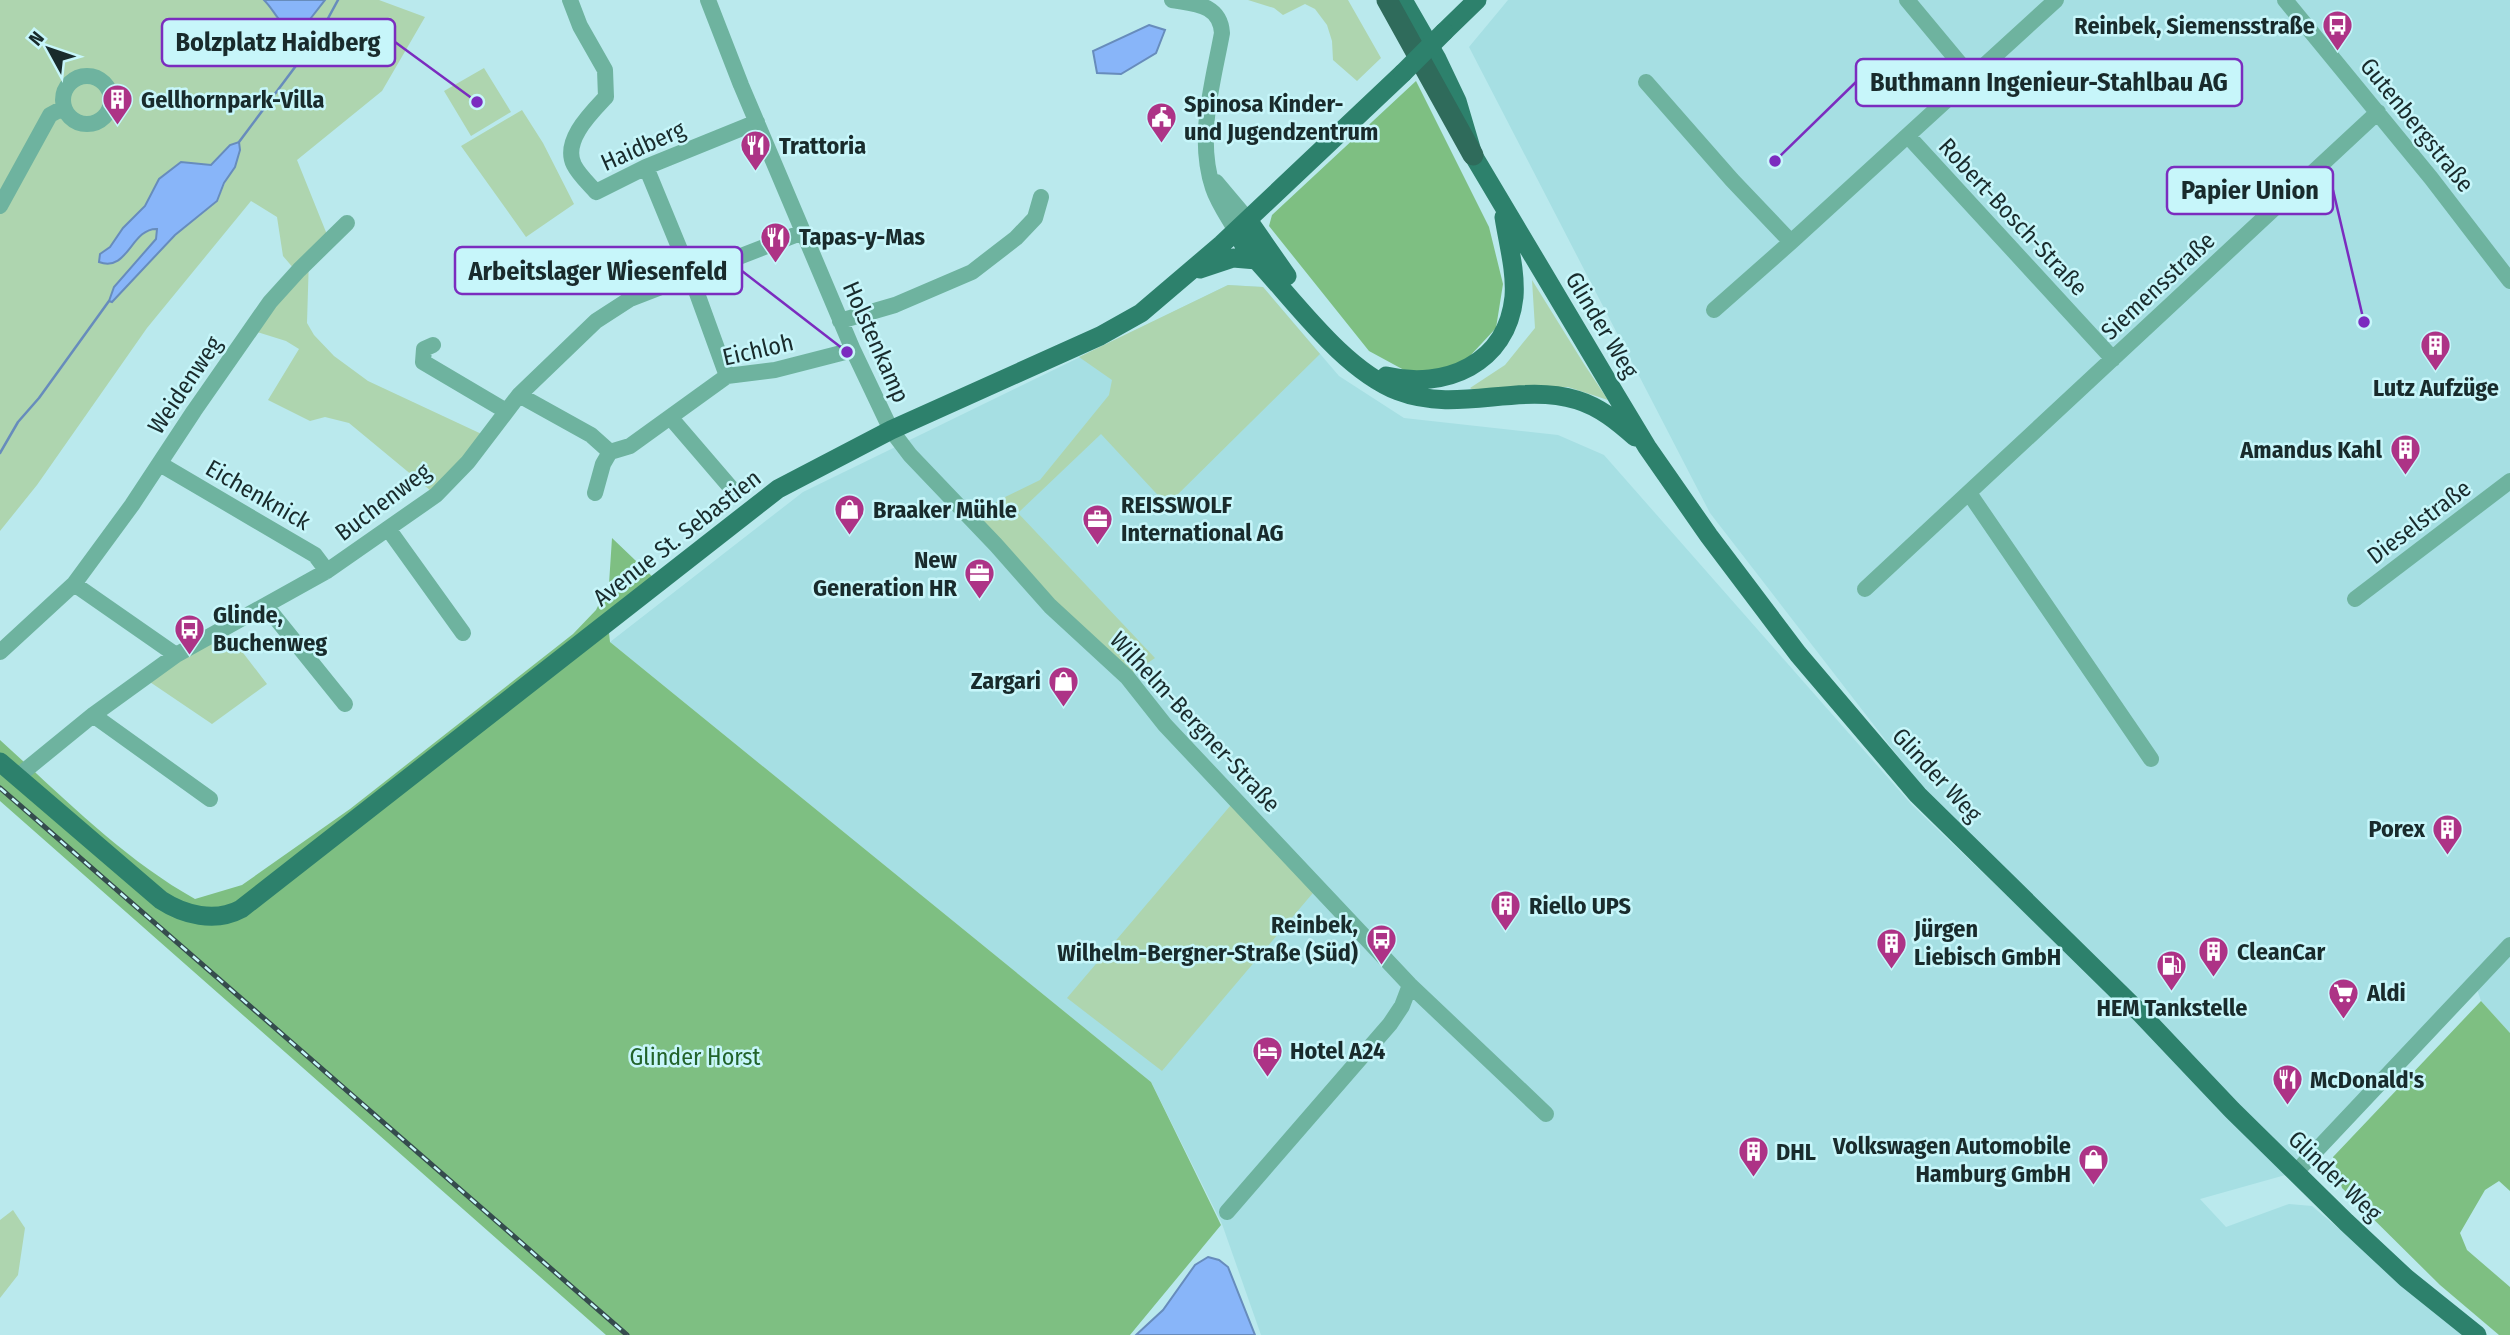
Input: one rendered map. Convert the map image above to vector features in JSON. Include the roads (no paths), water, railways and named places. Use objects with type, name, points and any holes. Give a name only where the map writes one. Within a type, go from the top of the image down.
[{"type":"highway","points":[[1387,0],[1473,155]]},
{"type":"main road","name":"Glinder Weg","points":[[1403,0],[1437,59],[1457,101],[1473,155],[1647,447],[1709,536],[1798,654],[1918,795],[2141,1014],[2296,1172],[2406,1278],[2477,1335]]},
{"type":"main road","name":"Avenue St. Sebastien","points":[[0,762],[161,900],[193,914],[229,915],[778,489],[891,430],[1123,324],[1157,301],[1242,225],[1477,0]]},
{"type":"main road","points":[[1242,225],[1258,238],[1349,353],[1385,376],[1427,381],[1455,374],[1479,361],[1500,337],[1507,323],[1514,298],[1514,281],[1502,206]]},
{"type":"main road","points":[[1242,225],[1247,250],[1340,351],[1369,376],[1414,396],[1450,401],[1528,395],[1566,397],[1604,412],[1647,447]]},
{"type":"main road","points":[[1190,272],[1233,258],[1257,260]]},
{"type":"street","name":"Haidberg","points":[[570,0],[580,26],[605,70],[606,97],[586,119],[573,143],[573,164],[596,192],[646,167],[757,122]]},
{"type":"street","name":"Holstenkamp","points":[[708,0],[840,321],[891,430]]},
{"type":"street","points":[[1172,0],[1208,8],[1221,24],[1222,33],[1205,129],[1206,157],[1216,182],[1242,225]]},
{"type":"street","points":[[1907,0],[1972,78]]},
{"type":"street","points":[[1714,310],[2056,0]]},
{"type":"street","name":"Gutenbergstraße","points":[[2285,0],[2378,112],[2510,281]]},
{"type":"street","points":[[1646,82],[1791,242]]},
{"type":"street","points":[[0,206],[50,116],[64,108]]},
{"type":"street","name":"Siemensstraße","points":[[1866,589],[2378,112]]},
{"type":"street","name":"Robert-Bosch-Straße","points":[[1908,136],[2113,359]]},
{"type":"street","points":[[646,167],[690,274],[727,376]]},
{"type":"street","points":[[840,321],[895,305],[972,272],[1016,238],[1035,219],[1041,197]]},
{"type":"street","name":"Weidenweg","points":[[0,652],[74,584],[132,505],[270,302],[347,223]]},
{"type":"street","name":"Buchenweg","points":[[17,777],[93,715],[176,655],[327,571],[389,530],[443,489],[475,454],[519,395],[596,321],[630,299],[803,232]]},
{"type":"street","points":[[433,345],[424,349],[423,362],[506,411]]},
{"type":"street","name":"Eichloh","points":[[610,452],[630,446],[727,376],[775,370],[853,351]]},
{"type":"street","points":[[519,395],[591,435],[610,452],[603,464],[595,494]]},
{"type":"street","points":[[670,417],[731,488]]},
{"type":"street","name":"Wilhelm-Bergner-Straße","points":[[891,430],[909,455],[996,545],[1038,595],[1127,677],[1165,725],[1410,985],[1546,1114]]},
{"type":"street","name":"Eichenknick","points":[[160,464],[315,555],[327,571]]},
{"type":"street","name":"Dieselstraße","points":[[2355,599],[2510,481]]},
{"type":"street","points":[[1969,493],[2151,759]]},
{"type":"street","points":[[389,530],[463,632]]},
{"type":"street","points":[[74,584],[176,655]]},
{"type":"street","points":[[266,606],[345,704]]},
{"type":"street","points":[[93,715],[210,799]]},
{"type":"street","points":[[2296,1172],[2510,945]]},
{"type":"street","points":[[1227,1212],[1391,1024],[1410,985]]},
{"type":"water","points":[[264,0],[325,0],[307,23],[292,30],[279,20]]},
{"type":"water","points":[[1149,25],[1165,30],[1156,53],[1121,74],[1097,73],[1093,51]]},
{"type":"water","points":[[239,142],[240,150],[235,167],[224,183],[217,201],[175,235],[112,302],[109,301],[114,287],[156,239],[157,229],[141,235],[117,261],[109,264],[99,262],[100,254],[110,247],[123,228],[145,206],[159,179],[181,162],[211,165],[230,145]]},
{"type":"water","points":[[1208,1257],[1219,1260],[1228,1267],[1255,1335],[1136,1335],[1163,1310],[1195,1265]]},
{"type":"waterway","points":[[239,142],[319,35],[338,0]]},
{"type":"waterway","points":[[0,453],[18,422],[39,398],[109,301]]},
{"type":"railway","points":[[0,788],[627,1335]]},
{"type":"place","name":"Reinbek, Siemensstraße","points":[[2338,53]]},
{"type":"place","name":"Bolzplatz Haidberg","points":[[477,102]]},
{"type":"place","name":"Gellhornpark-Villa","points":[[118,127]]},
{"type":"place","name":"Spinosa Kinder- und Jugendzentrum","points":[[1161,145]]},
{"type":"place","name":"Buthmann Ingenieur-Stahlbau AG","points":[[1775,161]]},
{"type":"place","name":"Trattoria","points":[[756,173]]},
{"type":"place","name":"Tapas-y-Mas","points":[[776,264]]},
{"type":"place","name":"Papier Union","points":[[2364,322]]},
{"type":"place","name":"Arbeitslager Wiesenfeld","points":[[847,352]]},
{"type":"place","name":"Lutz Aufzüge","points":[[2436,373]]},
{"type":"place","name":"Amandus Kahl","points":[[2405,477]]},
{"type":"place","name":"Braaker Mühle","points":[[850,537]]},
{"type":"place","name":"REISSWOLF International AG","points":[[1098,546]]},
{"type":"place","name":"New Generation HR","points":[[980,601]]},
{"type":"place","name":"Glinde, Buchenweg","points":[[190,656]]},
{"type":"place","name":"Zargari","points":[[1064,708]]},
{"type":"place","name":"Porex","points":[[2448,856]]},
{"type":"place","name":"Riello UPS","points":[[1506,933]]},
{"type":"place","name":"Reinbek, Wilhelm-Bergner-Straße (Süd)","points":[[1381,966]]},
{"type":"place","name":"Jürgen Liebisch GmbH","points":[[1891,970]]},
{"type":"place","name":"CleanCar","points":[[2214,979]]},
{"type":"place","name":"HEM Tankstelle","points":[[2172,993]]},
{"type":"place","name":"Aldi","points":[[2344,1020]]},
{"type":"place","name":"Hotel A24","points":[[1267,1078]]},
{"type":"place","name":"McDonald's","points":[[2287,1107]]},
{"type":"place","name":"DHL","points":[[1753,1179]]},
{"type":"place","name":"Volkswagen Automobile Hamburg GmbH","points":[[2094,1187]]},
{"type":"park label","name":"Glinder Horst","points":[[695,1057]]}]
